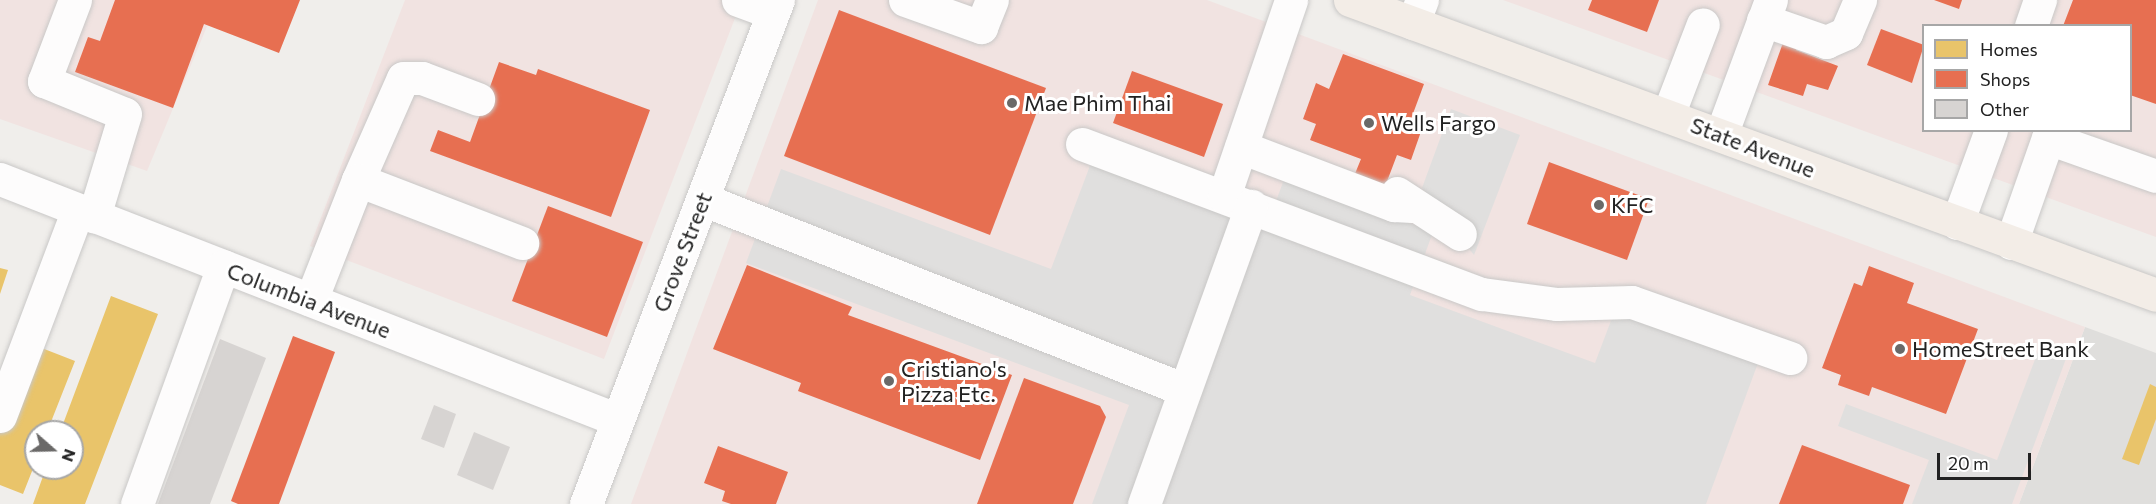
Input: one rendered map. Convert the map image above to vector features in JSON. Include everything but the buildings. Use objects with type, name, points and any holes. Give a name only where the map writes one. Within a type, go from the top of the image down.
[{"type":"main road","name":"State Avenue","points":[[1350,0],[1417,11],[1721,135],[2011,243],[2154,288]]},
{"type":"street","points":[[0,416],[86,213],[124,114],[44,81],[75,0]]},
{"type":"street","points":[[738,0],[775,7]]},
{"type":"street","points":[[905,0],[981,27],[992,0]]},
{"type":"street","points":[[1144,504],[1185,390],[1238,201],[1244,139],[1291,0]]},
{"type":"street","points":[[1721,135],[1767,10],[1826,42],[1846,33],[1860,0]]},
{"type":"street","points":[[2032,24],[2040,0]]},
{"type":"street","name":"Grove Street","points":[[586,504],[775,7]]},
{"type":"street","points":[[1668,115],[1702,24]]},
{"type":"street","points":[[311,300],[358,180],[403,78],[422,78],[478,99]]},
{"type":"street","points":[[1957,223],[1990,132]]},
{"type":"street","points":[[2011,243],[2048,138],[2156,176]]},
{"type":"street","points":[[1244,139],[1355,174]]},
{"type":"street","points":[[1244,139],[1394,205],[1412,206]]},
{"type":"street","points":[[1082,144],[1482,294],[1557,304],[1632,302],[1790,358]]},
{"type":"street","name":"Columbia Avenue","points":[[0,179],[618,420]]},
{"type":"street","points":[[358,180],[522,243]]},
{"type":"street","points":[[1386,186],[1412,206],[1460,234]]},
{"type":"street","points":[[702,199],[1185,390]]},
{"type":"street","points":[[137,504],[223,266]]},
{"type":"shaded area","points":[[0,0],[218,0],[147,171],[0,119]]},
{"type":"shaded area","points":[[405,0],[742,0],[604,359],[310,246]]},
{"type":"shaded area","points":[[818,0],[1207,0],[2085,327],[2019,504],[631,504]]},
{"type":"shaded area","points":[[1503,0],[2156,0],[2156,237]]},
{"type":"shaded area","points":[[1451,109],[1520,135],[1474,255],[1422,188]]},
{"type":"shaded area","points":[[1091,163],[1266,228],[1285,177],[1433,232],[1410,295],[1595,363],[1615,310],[1758,363],[1706,504],[1092,504],[1129,405],[746,263],[781,169],[1051,269]]},
{"type":"shaded area","points":[[2085,327],[2156,353],[2156,504],[2019,504]]},
{"type":"shaded area","points":[[2040,346],[2067,356],[2012,504],[1912,504],[1929,460],[1838,426],[1846,404],[1997,460]]},
{"type":"place","name":"Mae Phim Thai","points":[[1012,103]]},
{"type":"place","name":"Wells Fargo","points":[[1369,123]]},
{"type":"place","name":"KFC","points":[[1599,205]]},
{"type":"place","name":"HomeStreet Bank","points":[[1900,349]]},
{"type":"place","name":"Cristiano's Pizza Etc.","points":[[889,381]]}]
